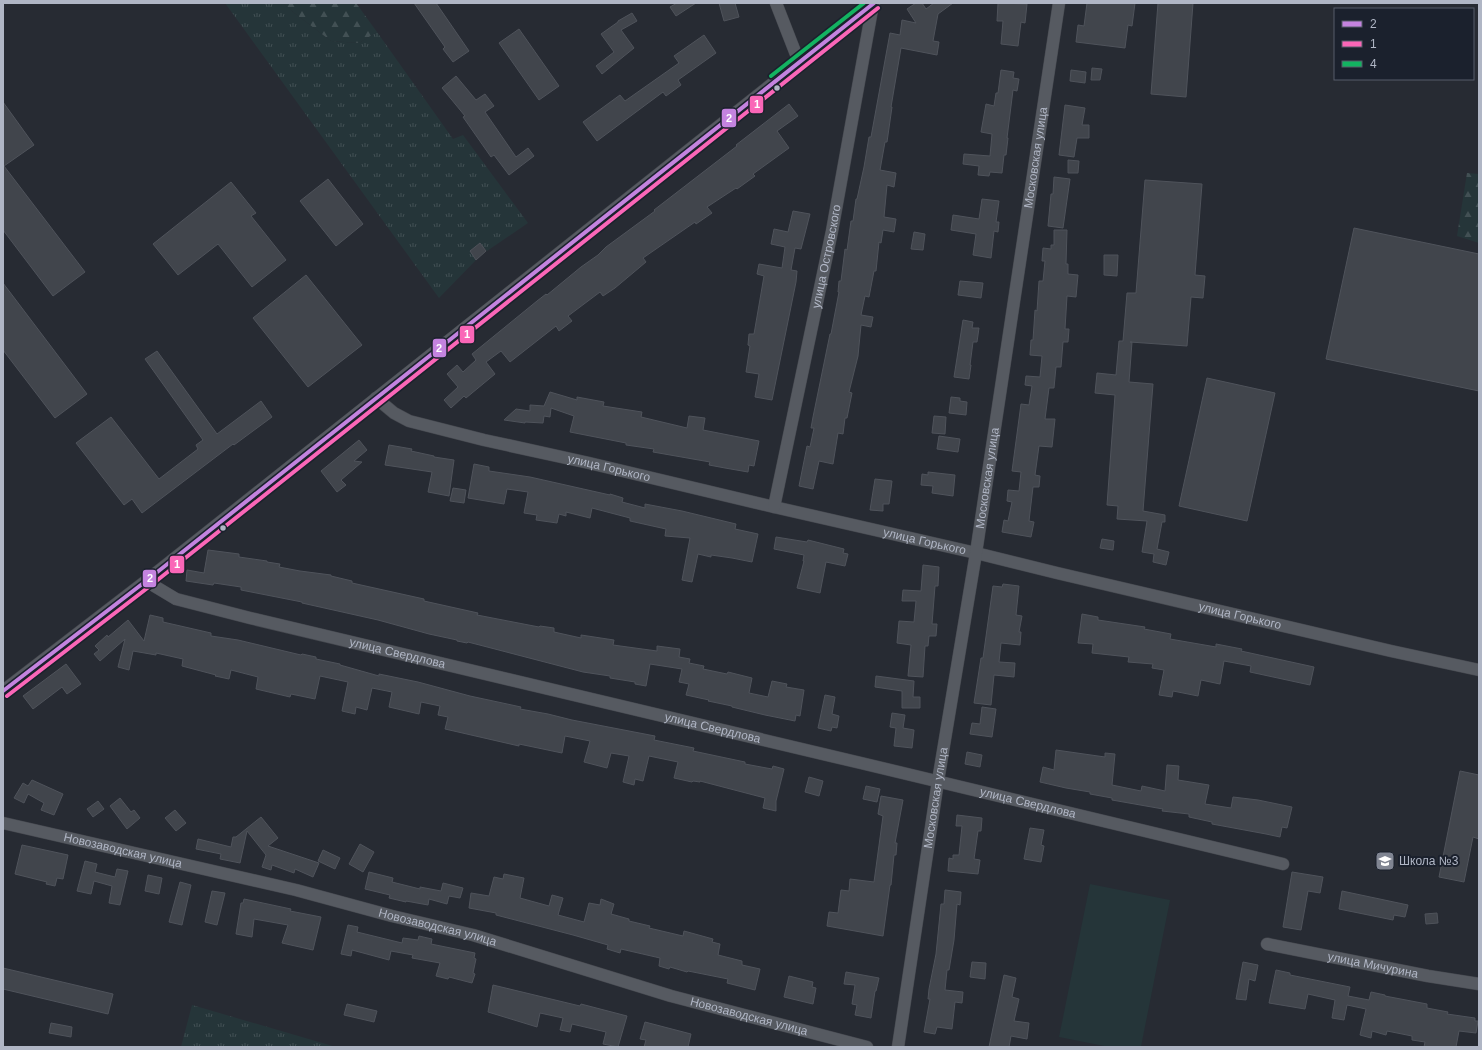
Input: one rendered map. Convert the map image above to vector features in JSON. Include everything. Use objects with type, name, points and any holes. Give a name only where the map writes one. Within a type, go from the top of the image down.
[{"type":"street","points":[[776,3],[800,62]]},
{"type":"street","points":[[3,691],[146,581],[873,3]]},
{"type":"street","name":"улица Островского","points":[[774,507],[832,231],[873,3]]},
{"type":"street","name":"Московская улица","points":[[898,1047],[938,781],[976,553],[1059,3]]},
{"type":"street","name":"улица Горького","points":[[376,398],[394,413],[409,421],[426,426],[976,553],[1391,651],[1479,670]]},
{"type":"street","name":"улица Свердлова","points":[[146,581],[176,599],[250,618],[1283,864]]},
{"type":"street","name":"Новозаводская улица","points":[[3,823],[296,890],[392,916],[474,935],[671,996],[867,1047]]},
{"type":"street","name":"улица Мичурина","points":[[1267,944],[1428,976],[1479,984]]},
{"type":"green space","points":[[225,3],[283,3],[331,41],[359,43],[377,32],[453,139],[463,135],[528,223],[487,251],[480,243],[470,251],[476,260],[439,298]]},
{"type":"green space","points":[[283,3],[356,3],[377,32],[359,43],[331,41]]},
{"type":"green space","points":[[1467,173],[1479,174],[1479,243],[1457,236]]},
{"type":"green space","points":[[1090,884],[1170,900],[1141,1047],[1109,1047],[1059,1037]]},
{"type":"green space","points":[[192,1005],[336,1047],[181,1047]]},
{"type":"building","points":[[414,3],[436,3],[469,51],[453,62],[443,49],[445,47]]},
{"type":"building","points":[[677,3],[696,3],[676,16],[670,7]]},
{"type":"building","points":[[719,3],[735,3],[739,17],[724,21]]},
{"type":"building","points":[[916,3],[922,3],[926,9],[934,3],[953,3],[938,14],[933,41],[939,42],[937,55],[901,48],[887,142],[885,142],[880,170],[896,173],[894,187],[887,185],[884,217],[896,219],[894,232],[883,230],[881,243],[879,242],[876,271],[874,271],[869,297],[865,296],[861,315],[873,317],[871,327],[861,325],[858,356],[849,392],[852,393],[847,418],[845,418],[843,434],[838,433],[833,464],[819,461],[813,489],[799,486],[807,446],[810,447],[814,428],[811,428],[839,292],[839,281],[841,281],[845,249],[847,250],[851,221],[853,221],[869,137],[871,137],[890,33],[900,35],[902,20],[916,23],[907,9]]},
{"type":"building","points":[[998,3],[1027,4],[1025,23],[1021,22],[1018,46],[1001,44],[1003,21],[997,21]]},
{"type":"building","points":[[1087,3],[1135,3],[1132,26],[1128,25],[1125,48],[1076,42],[1078,25],[1084,26]]},
{"type":"building","points":[[1158,3],[1193,3],[1186,97],[1151,94]]},
{"type":"building","points":[[632,13],[637,21],[621,30],[634,48],[602,74],[596,66],[614,52],[601,34],[618,21]]},
{"type":"building","points":[[519,29],[559,86],[539,100],[499,43]]},
{"type":"building","points":[[704,35],[716,53],[678,80],[681,85],[666,96],[663,92],[597,141],[583,122],[620,95],[625,101],[679,63],[674,56]]},
{"type":"building","points":[[1092,68],[1102,69],[1100,80],[1091,80]]},
{"type":"building","points":[[1001,70],[1014,72],[1013,78],[1019,79],[1017,91],[1013,90],[1006,155],[1004,155],[1002,173],[990,172],[989,176],[978,175],[979,166],[963,164],[964,154],[990,156],[992,134],[981,132],[986,104],[994,106],[996,93],[998,93]]},
{"type":"building","points":[[1071,70],[1086,72],[1085,83],[1070,81]]},
{"type":"building","points":[[456,76],[476,100],[485,94],[494,106],[485,112],[516,157],[528,148],[534,156],[509,175],[494,155],[491,157],[463,117],[465,116],[442,88]]},
{"type":"building","points":[[3,102],[34,145],[4,166],[85,272],[53,296],[3,230]]},
{"type":"building","points":[[789,104],[798,116],[777,131],[789,148],[753,174],[755,176],[737,189],[736,188],[707,207],[712,213],[696,224],[695,222],[643,258],[646,262],[615,288],[603,296],[600,292],[568,316],[572,321],[559,331],[556,326],[510,362],[501,351],[486,362],[495,374],[466,398],[464,396],[451,408],[444,400],[458,387],[447,374],[457,365],[463,372],[476,360],[472,354],[537,301],[546,294],[547,295],[606,247],[655,211],[654,210]]},
{"type":"building","points":[[1065,105],[1085,108],[1082,125],[1089,125],[1089,138],[1077,138],[1074,157],[1059,155]]},
{"type":"building","points":[[1068,160],[1079,161],[1078,173],[1068,173]]},
{"type":"building","points":[[1054,177],[1070,179],[1063,228],[1048,226]]},
{"type":"building","points":[[328,179],[363,224],[336,246],[300,201]]},
{"type":"building","points":[[1145,180],[1202,184],[1195,275],[1205,276],[1203,298],[1191,297],[1187,346],[1132,342],[1129,382],[1153,384],[1143,511],[1165,515],[1165,522],[1162,522],[1157,549],[1169,552],[1166,565],[1153,562],[1154,554],[1142,552],[1147,521],[1117,519],[1118,506],[1107,505],[1115,395],[1095,393],[1097,373],[1116,375],[1119,341],[1123,341],[1127,293],[1136,293]]},
{"type":"building","points":[[231,182],[256,213],[251,216],[286,260],[252,287],[218,244],[178,275],[153,244]]},
{"type":"building","points":[[982,199],[999,201],[996,222],[999,222],[998,232],[994,231],[991,258],[973,255],[976,234],[951,230],[953,215],[979,219]]},
{"type":"building","points":[[793,211],[810,214],[801,249],[795,248],[791,270],[797,271],[796,282],[772,400],[755,397],[759,374],[746,372],[750,346],[748,345],[749,334],[754,334],[764,276],[757,274],[759,264],[782,268],[785,247],[771,244],[774,229],[788,232]]},
{"type":"building","points":[[1354,228],[1479,254],[1479,391],[1326,359]]},
{"type":"building","points":[[1054,230],[1067,230],[1066,264],[1068,264],[1068,274],[1078,275],[1076,297],[1067,296],[1065,329],[1069,329],[1068,342],[1063,342],[1061,367],[1056,367],[1054,388],[1049,388],[1045,419],[1055,419],[1052,447],[1039,446],[1035,475],[1040,476],[1039,487],[1033,487],[1029,521],[1034,522],[1031,537],[1002,532],[1004,520],[1008,521],[1012,502],[1007,501],[1008,490],[1019,491],[1021,472],[1012,471],[1021,404],[1029,405],[1032,386],[1025,385],[1026,376],[1040,377],[1042,356],[1030,355],[1031,340],[1033,340],[1035,310],[1037,311],[1039,281],[1043,281],[1045,261],[1042,261],[1043,248],[1051,249],[1051,245],[1054,245]]},
{"type":"building","points":[[914,232],[925,234],[923,250],[911,249]]},
{"type":"building","points":[[480,243],[486,251],[476,260],[470,251]]},
{"type":"building","points":[[1104,255],[1118,255],[1117,276],[1104,275]]},
{"type":"building","points":[[306,275],[362,345],[308,387],[253,318]]},
{"type":"building","points":[[960,281],[983,283],[981,298],[958,295]]},
{"type":"building","points":[[3,283],[87,394],[55,418],[3,350]]},
{"type":"building","points":[[963,320],[973,322],[972,328],[979,328],[977,342],[973,342],[969,379],[954,377]]},
{"type":"building","points":[[157,351],[217,434],[261,401],[272,417],[234,445],[233,444],[142,513],[132,499],[124,505],[76,443],[111,417],[159,479],[198,449],[196,445],[203,440],[145,359]]},
{"type":"building","points":[[1207,378],[1275,393],[1247,521],[1179,506]]},
{"type":"building","points":[[550,392],[577,400],[577,397],[604,402],[603,406],[642,412],[641,417],[687,428],[689,416],[705,418],[703,430],[759,441],[754,466],[749,465],[748,472],[725,468],[709,465],[710,462],[653,452],[654,449],[626,445],[626,443],[570,432],[574,416],[551,408],[550,417],[544,416],[543,423],[525,423],[504,420],[516,409],[530,411],[530,405],[544,406]]},
{"type":"building","points":[[951,397],[960,398],[960,401],[967,402],[966,415],[949,413]]},
{"type":"building","points":[[934,416],[946,417],[945,434],[932,433]]},
{"type":"building","points":[[939,436],[960,439],[958,452],[937,449]]},
{"type":"building","points":[[359,440],[367,450],[354,461],[362,462],[341,480],[346,485],[337,492],[321,471]]},
{"type":"building","points":[[389,445],[412,449],[411,451],[434,457],[454,460],[449,496],[428,492],[432,472],[385,465]]},
{"type":"building","points":[[474,464],[489,467],[489,471],[530,477],[610,494],[623,498],[622,502],[645,508],[645,504],[736,524],[735,529],[758,534],[752,562],[698,554],[692,582],[682,580],[690,538],[665,536],[666,529],[630,521],[630,518],[592,508],[590,518],[566,512],[566,516],[559,514],[557,523],[536,520],[537,515],[524,513],[528,492],[507,489],[504,504],[468,498]]},
{"type":"building","points":[[928,472],[955,475],[953,496],[932,493],[933,486],[921,485],[922,474],[928,475]]},
{"type":"building","points":[[875,479],[892,481],[889,504],[883,504],[883,511],[870,510]]},
{"type":"building","points":[[453,488],[466,490],[464,503],[450,501]]},
{"type":"building","points":[[776,537],[807,542],[808,540],[844,549],[843,553],[848,554],[845,566],[826,562],[820,593],[797,588],[804,561],[804,555],[774,549]]},
{"type":"building","points":[[1102,539],[1114,541],[1113,550],[1100,548]]},
{"type":"building","points":[[208,550],[239,554],[239,557],[280,564],[279,567],[331,575],[352,581],[352,583],[478,613],[477,615],[539,627],[554,628],[554,632],[581,638],[581,635],[614,640],[613,645],[657,651],[657,646],[680,649],[679,657],[690,659],[689,663],[704,666],[703,669],[727,674],[728,672],[752,678],[749,693],[768,697],[772,681],[787,684],[786,687],[804,690],[800,716],[796,715],[795,721],[686,695],[689,684],[679,682],[682,669],[650,664],[646,686],[635,684],[635,682],[610,678],[610,676],[583,672],[468,642],[457,641],[378,620],[302,602],[241,590],[241,587],[186,581],[187,570],[204,573]]},
{"type":"building","points":[[923,565],[939,567],[938,586],[935,586],[932,624],[937,624],[936,636],[929,636],[928,646],[925,646],[923,677],[908,676],[911,645],[897,643],[899,621],[914,622],[916,601],[902,601],[903,590],[921,591]]},
{"type":"building","points":[[1003,584],[1019,586],[1016,615],[1022,616],[1019,632],[1021,632],[1020,645],[1001,643],[999,662],[1015,663],[1014,677],[994,675],[991,705],[974,703],[981,658],[983,658],[993,586],[1002,587]]},
{"type":"building","points":[[1082,614],[1098,617],[1098,620],[1145,627],[1144,629],[1171,634],[1170,639],[1216,647],[1216,644],[1242,649],[1241,651],[1314,667],[1310,685],[1250,672],[1251,666],[1224,661],[1220,684],[1201,680],[1198,696],[1173,691],[1172,697],[1159,695],[1164,670],[1152,668],[1153,664],[1128,662],[1129,657],[1092,653],[1093,644],[1078,643]]},
{"type":"building","points":[[150,615],[163,618],[163,622],[211,633],[211,636],[238,640],[301,655],[316,657],[316,659],[340,664],[379,676],[379,674],[418,682],[470,696],[521,707],[520,709],[655,736],[654,740],[694,748],[693,751],[745,762],[745,764],[772,769],[773,766],[784,769],[776,801],[776,811],[763,808],[765,798],[700,781],[692,782],[674,778],[678,762],[649,756],[643,781],[635,779],[634,785],[623,782],[629,756],[611,753],[607,768],[584,762],[590,741],[565,736],[562,753],[519,744],[519,746],[445,729],[448,717],[438,715],[440,706],[421,702],[419,714],[389,707],[392,692],[372,688],[367,710],[356,707],[355,714],[342,711],[348,682],[320,676],[315,699],[291,694],[290,697],[256,689],[258,677],[231,670],[229,679],[215,676],[216,675],[182,666],[183,659],[156,653],[156,655],[133,651],[129,670],[118,667],[125,639],[100,661],[94,654],[99,650],[95,646],[107,635],[108,637],[128,620],[144,641]]},
{"type":"building","points":[[66,664],[81,684],[67,694],[62,687],[33,709],[23,696]]},
{"type":"building","points":[[876,676],[914,681],[913,697],[920,697],[920,708],[902,708],[902,691],[875,687]]},
{"type":"building","points":[[825,695],[835,697],[832,714],[839,716],[837,728],[832,727],[831,731],[818,728]]},
{"type":"building","points":[[982,707],[996,709],[992,737],[970,734],[972,723],[980,724]]},
{"type":"building","points":[[892,713],[905,715],[903,728],[914,730],[912,748],[894,746],[896,728],[890,727]]},
{"type":"building","points":[[1056,750],[1105,757],[1105,753],[1115,754],[1112,785],[1141,791],[1142,786],[1165,791],[1167,765],[1179,766],[1178,780],[1209,785],[1205,804],[1231,808],[1233,797],[1258,800],[1292,807],[1287,828],[1282,827],[1280,837],[1212,824],[1212,822],[1189,817],[1189,814],[1162,811],[1163,809],[1112,800],[1112,798],[1090,794],[1090,792],[1040,782],[1043,767],[1054,770]]},
{"type":"building","points":[[967,752],[982,755],[980,767],[965,764]]},
{"type":"building","points":[[1460,771],[1479,775],[1479,839],[1473,837],[1464,882],[1439,877]]},
{"type":"building","points":[[809,777],[823,781],[819,796],[805,792]]},
{"type":"building","points":[[32,780],[63,794],[54,815],[41,810],[44,803],[28,794],[24,803],[14,798],[23,783],[28,786]]},
{"type":"building","points":[[866,786],[880,789],[877,802],[863,799]]},
{"type":"building","points":[[881,796],[903,800],[895,843],[897,843],[896,855],[894,855],[883,936],[827,926],[829,912],[838,913],[841,890],[849,891],[850,879],[874,882],[883,816],[878,814]]},
{"type":"building","points":[[120,798],[131,812],[134,810],[140,818],[127,829],[110,806]]},
{"type":"building","points":[[98,801],[104,809],[93,817],[87,809]]},
{"type":"building","points":[[175,810],[186,823],[176,831],[165,818]]},
{"type":"building","points":[[957,815],[982,818],[981,831],[978,831],[974,859],[980,860],[978,874],[948,871],[949,858],[953,859],[953,855],[959,855],[962,826],[956,826]]},
{"type":"building","points":[[261,817],[278,838],[268,846],[319,863],[313,877],[295,869],[294,873],[272,865],[271,870],[262,867],[266,855],[247,831],[240,863],[220,859],[221,854],[196,849],[198,839],[231,847],[233,837],[236,837]]},
{"type":"building","points":[[1030,828],[1044,830],[1041,845],[1044,846],[1041,862],[1024,859]]},
{"type":"building","points":[[360,844],[374,852],[363,872],[349,864]]},
{"type":"building","points":[[22,845],[68,855],[63,879],[57,878],[55,886],[46,884],[47,882],[15,874]]},
{"type":"building","points":[[323,850],[340,858],[335,869],[318,861]]},
{"type":"building","points":[[85,861],[97,864],[95,872],[115,877],[117,869],[128,871],[120,905],[109,903],[112,886],[94,881],[91,894],[77,891]]},
{"type":"building","points":[[369,872],[393,878],[392,882],[420,889],[420,887],[441,891],[443,883],[463,888],[460,898],[449,896],[447,904],[429,899],[428,905],[406,902],[389,898],[390,895],[365,889]]},
{"type":"building","points":[[1292,872],[1323,877],[1320,893],[1308,891],[1301,930],[1283,927]]},
{"type":"building","points":[[504,874],[524,878],[520,898],[549,906],[552,895],[563,898],[558,915],[584,922],[589,903],[600,905],[601,899],[614,904],[611,914],[629,919],[629,921],[650,926],[649,928],[683,936],[684,931],[713,939],[712,942],[720,944],[718,955],[742,961],[742,965],[760,969],[755,990],[727,983],[728,979],[659,966],[660,958],[621,949],[620,953],[607,949],[608,945],[496,915],[496,913],[469,908],[471,893],[489,896],[494,877],[503,879]]},
{"type":"building","points":[[148,875],[162,878],[159,894],[145,891]]},
{"type":"building","points":[[180,882],[191,885],[182,925],[169,922]]},
{"type":"building","points":[[945,890],[961,892],[960,905],[957,904],[954,940],[949,970],[947,970],[945,990],[963,992],[962,1003],[955,1002],[952,1029],[937,1027],[935,1034],[924,1032],[930,999],[928,999],[929,989],[936,954],[941,904],[944,904]]},
{"type":"building","points":[[212,891],[225,893],[217,925],[205,922]]},
{"type":"building","points":[[1342,891],[1408,905],[1405,917],[1394,915],[1393,920],[1339,909]]},
{"type":"building","points":[[244,899],[291,909],[290,911],[321,917],[313,950],[282,943],[288,925],[254,919],[252,937],[236,934],[241,903],[243,903]]},
{"type":"building","points":[[1437,913],[1438,923],[1426,924],[1425,914]]},
{"type":"building","points":[[348,925],[358,927],[357,932],[402,943],[403,938],[418,940],[419,936],[432,939],[431,944],[475,953],[474,958],[476,959],[473,973],[475,974],[472,983],[449,977],[448,979],[436,976],[440,963],[412,958],[413,955],[391,951],[389,960],[352,950],[351,956],[341,954]]},
{"type":"building","points":[[972,962],[986,963],[985,979],[970,977]]},
{"type":"building","points":[[1243,962],[1258,965],[1255,981],[1249,979],[1246,1000],[1236,999]]},
{"type":"building","points":[[3,968],[113,994],[108,1014],[3,989]]},
{"type":"building","points":[[1276,970],[1290,973],[1290,975],[1350,987],[1348,996],[1369,1000],[1371,992],[1427,1004],[1427,1008],[1448,1012],[1447,1014],[1475,1018],[1475,1021],[1478,1021],[1476,1033],[1459,1031],[1456,1047],[1424,1047],[1425,1042],[1412,1040],[1412,1036],[1387,1031],[1386,1035],[1372,1031],[1371,1038],[1360,1035],[1366,1009],[1347,1005],[1344,1020],[1332,1018],[1335,1000],[1308,994],[1305,1009],[1269,1003]]},
{"type":"building","points":[[846,972],[879,978],[875,991],[871,1018],[855,1015],[857,1005],[852,1004],[855,985],[844,984]]},
{"type":"building","points":[[1004,975],[1016,978],[1012,997],[1019,999],[1014,1021],[1029,1023],[1027,1039],[1011,1036],[1009,1047],[989,1047]]},
{"type":"building","points":[[789,976],[813,982],[812,987],[816,988],[813,1004],[784,997]]},
{"type":"building","points":[[493,985],[580,1006],[581,1004],[627,1016],[618,1047],[603,1044],[606,1032],[572,1024],[570,1032],[560,1030],[563,1018],[540,1013],[537,1027],[488,1012]]},
{"type":"building","points":[[347,1004],[377,1011],[374,1022],[344,1015]]},
{"type":"building","points":[[645,1022],[691,1034],[688,1047],[644,1047],[646,1040],[640,1039]]},
{"type":"building","points":[[51,1023],[72,1027],[71,1037],[49,1033]]},
{"type":"transit line","name":"4","points":[[771,76],[864,3]]},
{"type":"transit line","name":"2","points":[[3,691],[146,581],[874,3]]},
{"type":"transit line","name":"1","points":[[7,696],[150,586],[878,8]]},
{"type":"place","name":"Школа №3","points":[[1385,861]]}]
